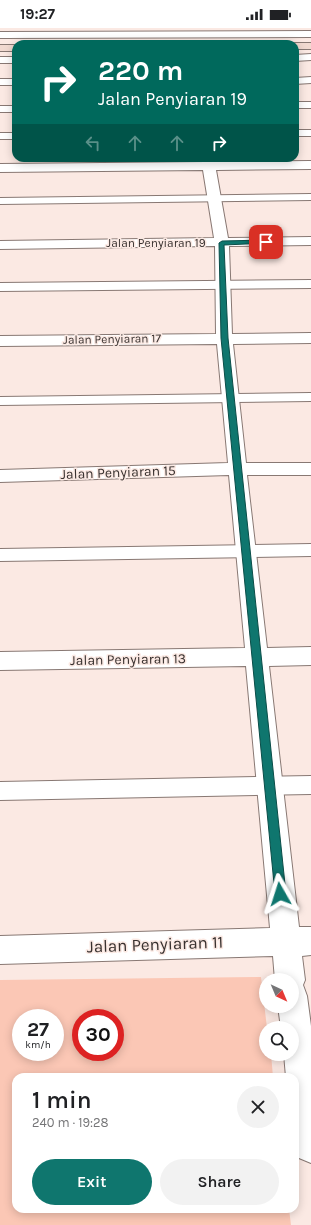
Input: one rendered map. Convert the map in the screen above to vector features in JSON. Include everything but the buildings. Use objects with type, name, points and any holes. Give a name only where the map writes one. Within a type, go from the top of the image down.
[{"type":"street","points":[[0,36],[104,31],[311,34]]},
{"type":"street","points":[[299,46],[311,46]]},
{"type":"street","points":[[0,48],[12,48]]},
{"type":"street","points":[[299,58],[311,58]]},
{"type":"street","points":[[0,60],[12,60]]},
{"type":"street","points":[[299,106],[311,105]]},
{"type":"street","points":[[0,109],[12,109]]},
{"type":"street","points":[[0,168],[37,163],[209,166],[293,162],[311,165]]},
{"type":"street","points":[[209,166],[222,243],[224,338],[270,786],[298,940],[291,973]]},
{"type":"street","name":"Jalan Penyiaran 19","points":[[0,245],[311,241]]},
{"type":"street","name":"Jalan Penyiaran 17","points":[[0,341],[311,338]]},
{"type":"street","name":"Jalan Penyiaran 15","points":[[0,476],[237,468],[311,469]]},
{"type":"street","name":"Jalan Penyiaran 13","points":[[0,661],[311,656]]},
{"type":"street","name":"Jalan Penyiaran 11","points":[[0,950],[298,940]]},
{"type":"street","points":[[294,1013],[311,1146]]},
{"type":"lane","points":[[299,81],[311,80]]},
{"type":"lane","points":[[0,82],[12,82]]},
{"type":"lane","points":[[299,134],[311,133]]},
{"type":"lane","points":[[0,136],[12,136]]},
{"type":"lane","points":[[0,202],[215,198],[311,198]]},
{"type":"lane","points":[[0,287],[311,284]]},
{"type":"lane","points":[[0,401],[311,397]]},
{"type":"lane","points":[[0,555],[311,550]]},
{"type":"lane","points":[[0,791],[311,786]]},
{"type":"shaded area","points":[[259,977],[259,1013],[265,1013],[266,1021],[259,1021],[259,1061],[272,1061],[273,1073],[12,1073],[12,1213],[290,1213],[291,1225],[0,1225],[0,980]]},
{"type":"route","points":[[266,242],[222,243],[224,338],[280,894]]}]
